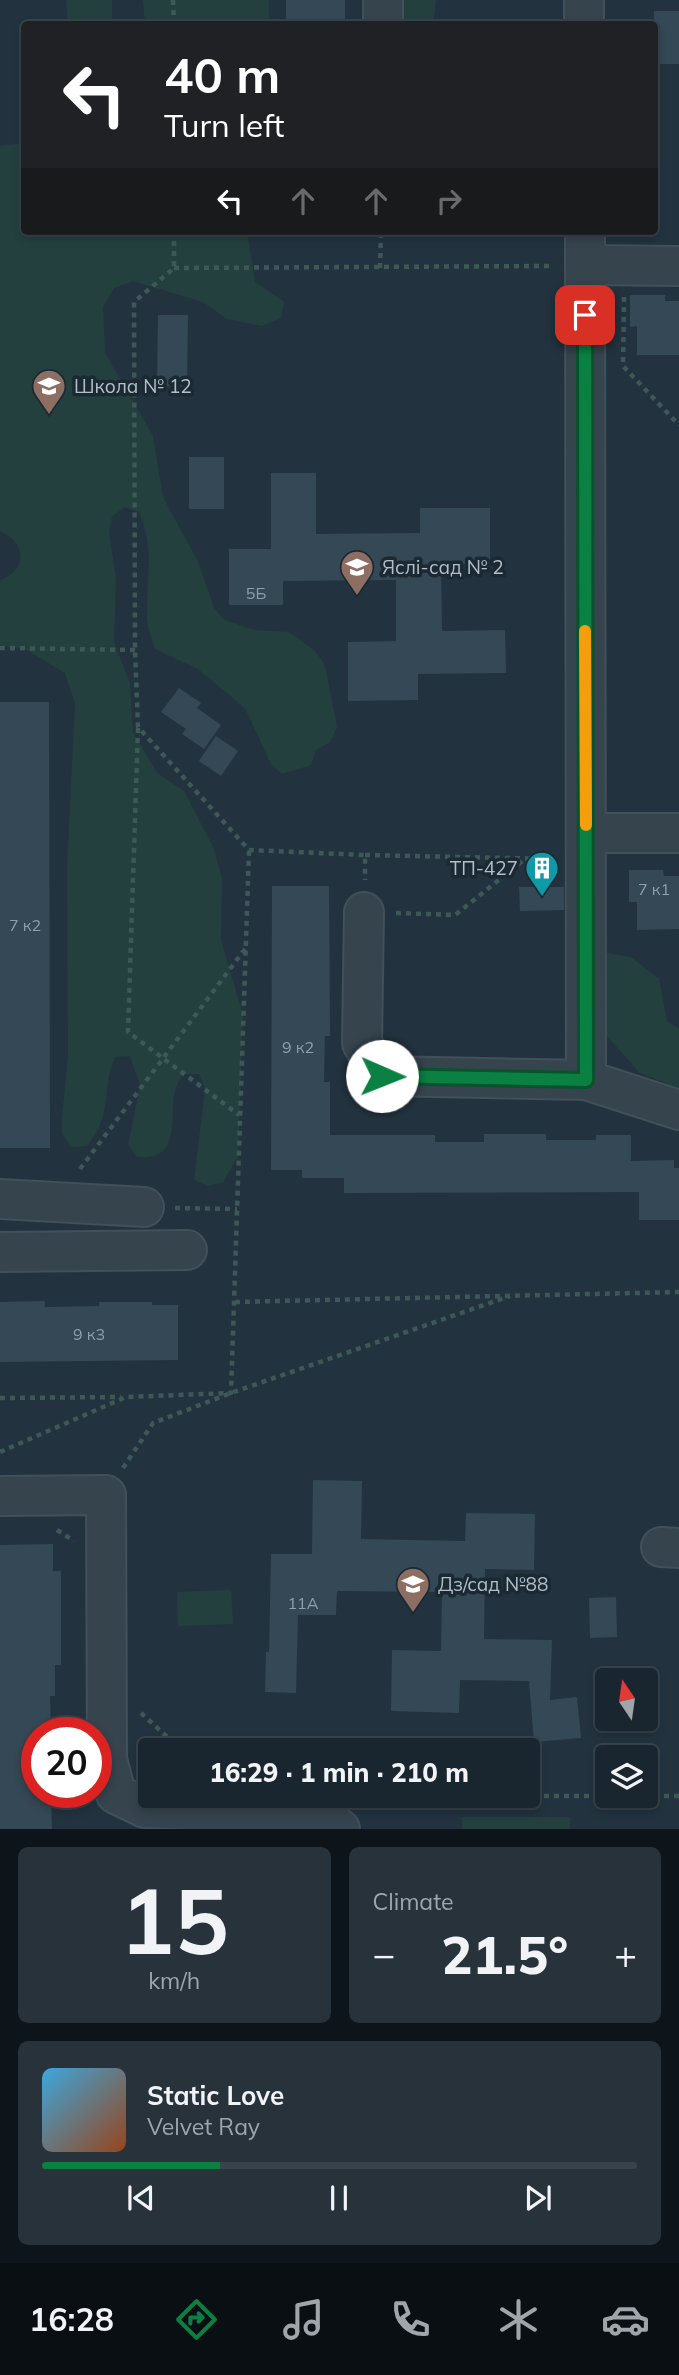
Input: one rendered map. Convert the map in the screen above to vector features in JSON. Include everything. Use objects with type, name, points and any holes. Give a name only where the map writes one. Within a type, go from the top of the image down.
[{"type":"lane","points":[[383,0],[383,21]]},
{"type":"lane","points":[[584,0],[584,21]]},
{"type":"lane","points":[[586,1080],[585,248],[624,266],[679,266]]},
{"type":"lane","points":[[586,847],[679,833]]},
{"type":"lane","points":[[364,912],[362,1043],[382,1076],[586,1080],[679,1110]]},
{"type":"lane","points":[[0,1199],[144,1207]]},
{"type":"lane","points":[[0,1252],[187,1250]]},
{"type":"lane","points":[[3,1496],[106,1495],[107,1759],[116,1794],[145,1808],[289,1814],[336,1827]]},
{"type":"path","points":[[173,0],[174,21]]},
{"type":"path","points":[[174,235],[174,268]]},
{"type":"path","points":[[380,268],[381,235]]},
{"type":"path","points":[[240,1116],[128,1032],[138,727],[135,650],[134,302],[174,268],[380,268],[585,248]]},
{"type":"path","points":[[624,266],[623,366],[679,425]]},
{"type":"path","points":[[0,648],[135,650]]},
{"type":"path","points":[[138,727],[249,850],[231,1393]]},
{"type":"path","points":[[249,850],[526,859],[586,847]]},
{"type":"path","points":[[365,855],[364,912],[455,915],[526,859]]},
{"type":"path","points":[[78,1172],[246,949]]},
{"type":"path","points":[[144,1207],[237,1209]]},
{"type":"path","points":[[235,1302],[679,1292]]},
{"type":"path","points":[[106,1495],[153,1423],[231,1393],[510,1296]]},
{"type":"path","points":[[0,1398],[231,1393]]},
{"type":"path","points":[[0,1452],[126,1397]]},
{"type":"path","points":[[336,1827],[344,1796],[679,1796]]},
{"type":"green space","points":[[66,0],[112,0],[112,21],[68,21]]},
{"type":"green space","points":[[143,0],[269,0],[269,21],[145,21]]},
{"type":"green space","points":[[402,0],[436,0],[433,21],[404,21]]},
{"type":"green space","points":[[21,143],[21,235],[248,235],[255,282],[284,302],[281,318],[262,326],[227,319],[203,302],[133,281],[114,288],[103,307],[105,353],[153,436],[163,497],[198,562],[214,608],[224,620],[255,630],[289,632],[315,651],[325,665],[337,727],[330,742],[316,750],[311,765],[282,774],[271,764],[245,708],[198,669],[155,649],[147,621],[149,564],[144,525],[139,512],[125,507],[112,516],[109,532],[116,579],[114,642],[130,684],[133,732],[157,773],[184,791],[213,847],[222,878],[221,940],[243,1015],[238,1156],[223,1182],[208,1186],[194,1180],[205,1088],[199,1074],[183,1074],[175,1090],[171,1136],[161,1152],[137,1157],[128,1145],[140,1085],[130,1056],[115,1057],[101,1123],[87,1146],[71,1147],[62,1134],[68,1056],[67,866],[75,703],[65,673],[25,649],[0,645],[0,580],[15,570],[20,556],[15,542],[0,531],[0,146]]},
{"type":"green space","points":[[602,952],[631,957],[659,979],[667,1021],[679,1029],[679,1088],[640,1073],[607,1036],[597,982]]},
{"type":"green space","points":[[231,1590],[233,1624],[178,1626],[177,1592]]},
{"type":"green space","points":[[462,1817],[570,1817],[570,1829],[462,1829]]},
{"type":"building","points":[[286,0],[345,0],[345,21],[286,21]]},
{"type":"building","points":[[654,11],[679,11],[679,64],[658,64],[658,21],[654,21]]},
{"type":"building","points":[[630,295],[665,295],[665,301],[679,301],[679,355],[637,355],[637,326],[630,327]]},
{"type":"building","points":[[158,315],[188,315],[187,387],[157,386]]},
{"type":"building","points":[[189,457],[224,457],[224,509],[189,509]]},
{"type":"building","points":[[271,473],[316,473],[316,534],[420,533],[420,508],[490,508],[490,564],[441,564],[442,631],[505,630],[506,673],[418,674],[418,700],[348,701],[348,642],[396,641],[396,580],[283,581],[283,605],[229,605],[229,549],[271,549]]},
{"type":"building","points":[[179,688],[201,703],[197,708],[221,725],[204,749],[182,734],[186,729],[161,712]]},
{"type":"building","points":[[0,702],[49,702],[50,1148],[0,1148]]},
{"type":"building","points":[[216,736],[238,751],[221,776],[199,761]]},
{"type":"building","points":[[629,870],[663,870],[664,876],[679,876],[679,929],[637,930],[637,902],[629,902]]},
{"type":"building","points":[[272,886],[329,886],[330,1036],[325,1036],[324,1082],[330,1082],[330,1135],[435,1135],[435,1142],[484,1142],[484,1134],[546,1134],[546,1140],[596,1140],[596,1135],[631,1135],[631,1161],[674,1160],[674,1168],[679,1168],[679,1220],[639,1220],[639,1192],[344,1193],[344,1178],[302,1178],[302,1170],[271,1170]]},
{"type":"building","name":"ТП-427","points":[[519,887],[564,887],[564,910],[520,911]]},
{"type":"building","points":[[45,1301],[45,1307],[99,1306],[99,1302],[178,1305],[178,1360],[0,1362],[0,1302]]},
{"type":"building","points":[[313,1480],[362,1481],[361,1539],[465,1541],[466,1513],[535,1514],[534,1570],[485,1569],[484,1639],[552,1640],[550,1700],[577,1697],[581,1738],[540,1741],[540,1738],[534,1738],[529,1681],[460,1680],[459,1713],[391,1711],[392,1650],[441,1651],[442,1592],[337,1591],[336,1615],[298,1615],[296,1693],[265,1692],[266,1652],[269,1652],[271,1554],[312,1554]]},
{"type":"building","points":[[53,1544],[53,1571],[61,1571],[61,1665],[55,1665],[55,1696],[50,1696],[51,1717],[21,1717],[21,1808],[51,1808],[52,1829],[0,1829],[0,1545]]},
{"type":"building","points":[[616,1597],[617,1637],[590,1638],[589,1598]]},
{"type":"slow traffic","points":[[585,631],[586,825]]},
{"type":"place","name":"Школа № 12","points":[[49,416]]},
{"type":"place","name":"Яслі-сад № 2","points":[[357,597]]},
{"type":"place","name":"ТП-427","points":[[542,898]]},
{"type":"place","name":"Дз/сад №88","points":[[413,1614]]},
{"type":"route","points":[[382,1076],[586,1080],[585,315]]}]
